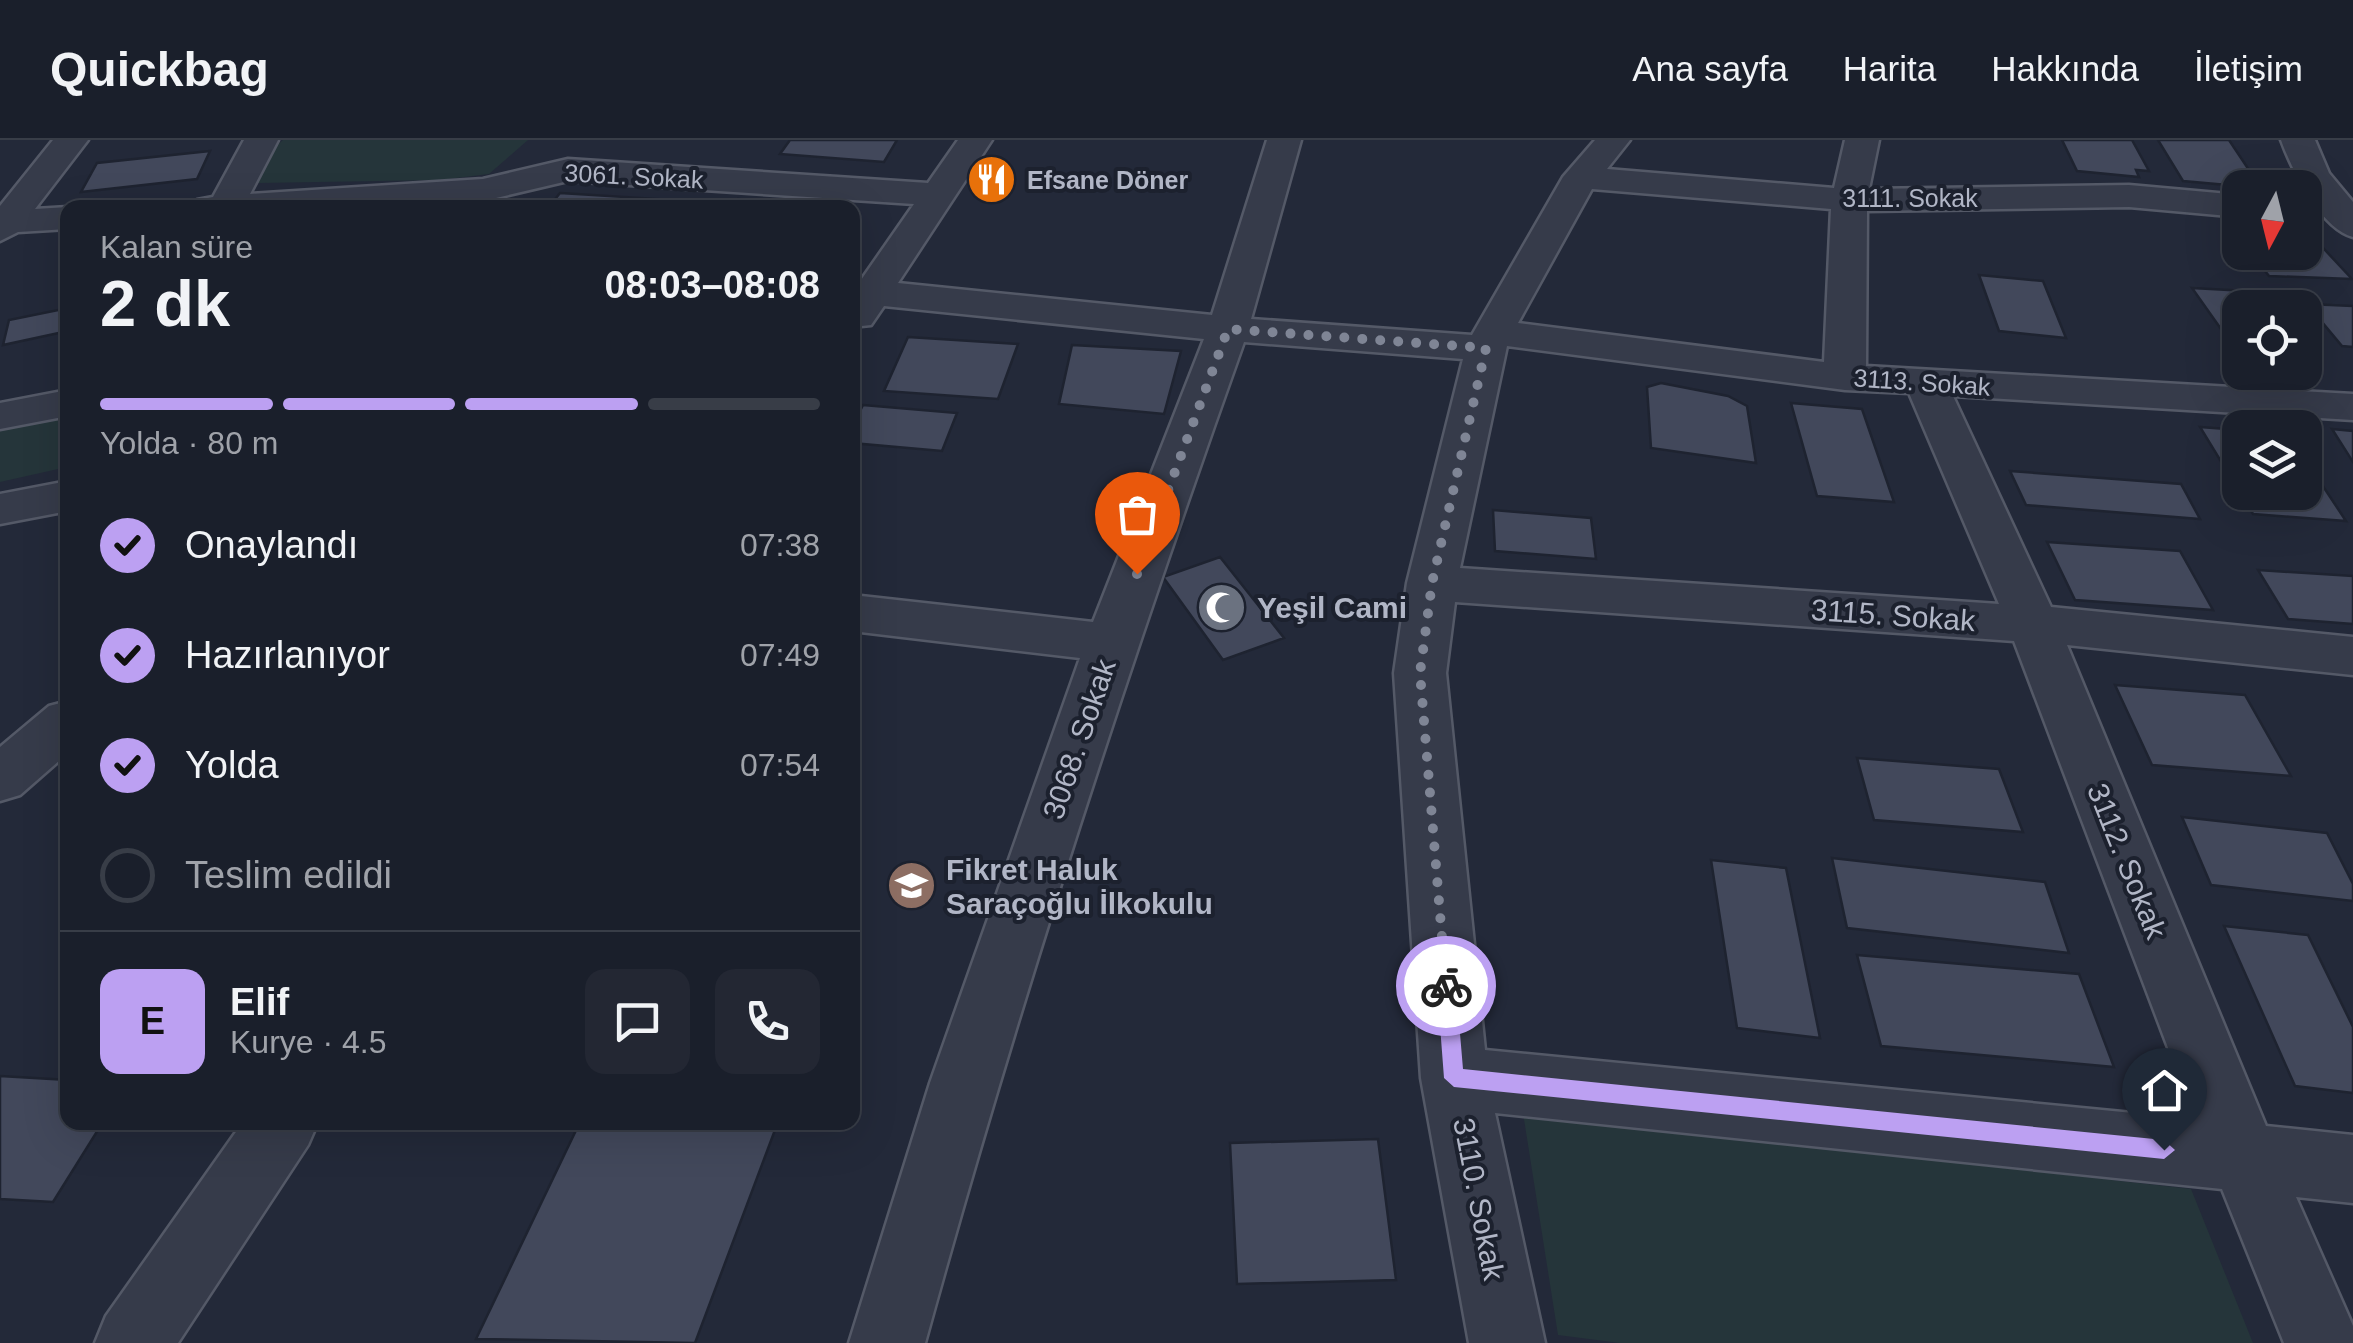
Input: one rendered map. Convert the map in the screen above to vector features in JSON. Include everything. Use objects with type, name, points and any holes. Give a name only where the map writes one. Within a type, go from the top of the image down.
[{"type":"street","points":[[2,225],[71,140]]},
{"type":"street","points":[[229,200],[261,140]]},
{"type":"street","points":[[474,198],[540,140]]},
{"type":"street","points":[[864,308],[975,140]]},
{"type":"street","name":"3068. Sokak","points":[[888,1343],[962,1083],[1111,643],[1228,329],[1284,140]]},
{"type":"street","points":[[1846,377],[1849,200],[1862,140]]},
{"type":"street","points":[[2298,140],[2312,175],[2338,218]]},
{"type":"street","name":"3111. Sokak","points":[[1597,158],[1849,200],[2128,196],[2222,204]]},
{"type":"street","name":"3110. Sokak","points":[[1507,1343],[1454,1078],[1420,673],[1432,583],[1489,340],[1597,158]]},
{"type":"street","name":"3061. Sokak","points":[[412,200],[474,198],[568,170],[941,195]]},
{"type":"street","points":[[2,225],[60,219]]},
{"type":"street","name":"3113. Sokak","points":[[864,308],[1489,340],[1846,377],[2353,407]]},
{"type":"street","name":"3112. Sokak","points":[[1926,382],[2033,624],[2244,1158],[2322,1343]]},
{"type":"street","points":[[0,416],[60,405]]},
{"type":"street","points":[[0,509],[60,498]]},
{"type":"street","name":"3115. Sokak","points":[[1432,583],[2033,624],[2353,656]]},
{"type":"street","points":[[860,614],[1111,643]]},
{"type":"street","points":[[0,779],[60,729]]},
{"type":"street","points":[[1454,1078],[2353,1169]]},
{"type":"street","points":[[133,1343],[279,1130]]},
{"type":"shaded area","points":[[283,140],[528,140],[489,174],[440,180],[258,183],[273,149]]},
{"type":"shaded area","points":[[60,416],[60,469],[0,482],[0,429]]},
{"type":"shaded area","points":[[1523,1113],[2191,1189],[2253,1343],[1620,1343],[1558,1335]]},
{"type":"building","points":[[790,140],[897,140],[884,162],[780,154]]},
{"type":"building","points":[[2062,140],[2132,140],[2149,171],[2136,170],[2139,177],[2077,171]]},
{"type":"building","points":[[2158,140],[2229,140],[2249,170],[2222,170],[2222,184],[2183,181]]},
{"type":"building","points":[[210,151],[197,179],[81,192],[97,163]]},
{"type":"building","points":[[560,193],[658,199],[657,200],[554,200]]},
{"type":"building","points":[[2322,247],[2352,279],[2269,276],[2264,270],[2322,270]]},
{"type":"building","points":[[1979,275],[2043,281],[2066,338],[1999,331]]},
{"type":"building","points":[[2192,288],[2228,290],[2222,290],[2222,330]]},
{"type":"building","points":[[2322,305],[2353,306],[2353,347],[2342,346],[2322,322]]},
{"type":"building","points":[[60,310],[60,333],[3,345],[9,320]]},
{"type":"building","points":[[908,337],[1018,344],[998,399],[884,391]]},
{"type":"building","points":[[1072,345],[1181,351],[1164,414],[1059,404]]},
{"type":"building","points":[[1661,383],[1728,396],[1747,406],[1756,463],[1651,448],[1647,387]]},
{"type":"building","points":[[1791,403],[1862,409],[1894,502],[1817,496]]},
{"type":"building","points":[[863,405],[957,413],[942,451],[860,444]]},
{"type":"building","points":[[2200,427],[2222,429],[2222,463]]},
{"type":"building","points":[[2332,429],[2353,431],[2353,462]]},
{"type":"building","points":[[2010,471],[2181,484],[2200,519],[2026,505]]},
{"type":"building","points":[[2322,485],[2346,521],[2253,514],[2251,510],[2322,510]]},
{"type":"building","points":[[1493,510],[1591,518],[1596,559],[1495,551]]},
{"type":"building","points":[[2047,542],[2180,551],[2213,610],[2075,600]]},
{"type":"building","name":"Yeşil Cami","points":[[1220,557],[1284,638],[1223,660],[1163,577]]},
{"type":"building","points":[[2258,570],[2353,576],[2353,624],[2288,619]]},
{"type":"building","points":[[2115,685],[2245,695],[2291,776],[2152,765]]},
{"type":"building","points":[[1857,758],[1999,769],[2023,832],[1874,820]]},
{"type":"building","points":[[2182,817],[2327,833],[2353,884],[2353,901],[2211,885]]},
{"type":"building","points":[[1832,858],[2045,882],[2069,953],[1847,928]]},
{"type":"building","points":[[1711,860],[1786,868],[1820,1038],[1737,1028]]},
{"type":"building","points":[[2224,926],[2308,935],[2353,1027],[2353,1093],[2295,1086]]},
{"type":"building","points":[[1857,955],[2079,974],[2114,1067],[1881,1046]]},
{"type":"building","points":[[0,1076],[60,1080],[60,1130],[98,1130],[53,1202],[0,1199]]},
{"type":"building","points":[[576,1130],[775,1130],[695,1343],[476,1339]]},
{"type":"building","points":[[1378,1139],[1396,1280],[1237,1284],[1230,1143]]},
{"type":"way so far","points":[[1137,574],[1228,329],[1486,348],[1432,583],[1420,673],[1446,986]]},
{"type":"place","name":"Efsane Döner","points":[[992,180]]},
{"type":"place","name":"Yeşil Cami","points":[[1222,607]]},
{"type":"place","name":"Fikret Haluk Saraçoğlu İlkokulu","points":[[911,886]]},
{"type":"route","points":[[1446,986],[1454,1078],[2164,1150]]}]
